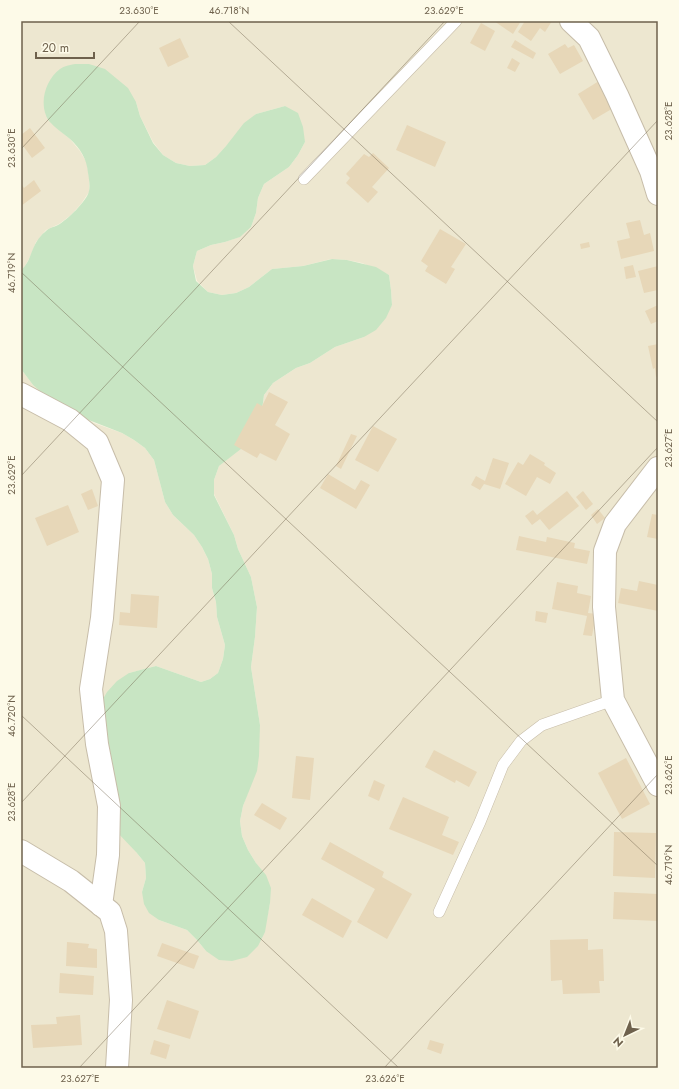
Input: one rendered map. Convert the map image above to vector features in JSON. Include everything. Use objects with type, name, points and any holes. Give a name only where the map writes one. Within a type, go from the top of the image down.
[{"type":"street","points":[[571,21],[589,38],[651,170],[658,194]]},
{"type":"street","points":[[21,394],[70,420],[97,442],[113,480],[102,618],[91,689],[97,744],[109,806],[108,855],[101,905]]},
{"type":"street","points":[[658,468],[615,524],[605,551],[604,607],[613,700],[658,785]]},
{"type":"street","points":[[21,851],[70,881],[110,912],[116,931],[121,1000],[117,1068]]},
{"type":"lane","points":[[304,179],[456,21]]},
{"type":"lane","points":[[438,912],[480,822],[502,765],[521,741],[542,725],[613,700]]},
{"type":"shaded area","points":[[21,21],[658,21],[658,1068],[21,1068],[21,369],[33,385],[94,423],[122,433],[145,448],[154,460],[165,502],[173,515],[194,535],[208,559],[212,574],[212,588],[216,602],[217,617],[225,645],[223,659],[218,673],[210,679],[201,682],[156,666],[129,673],[136,852],[145,863],[146,878],[142,892],[159,920],[187,930],[206,951],[267,918],[270,903],[256,863],[242,836],[240,821],[248,792],[260,725],[251,667],[257,607],[251,577],[238,549],[234,535],[214,494],[214,480],[219,466],[231,456],[262,410],[264,395],[273,383],[296,368],[310,363],[335,347],[364,337],[392,305],[389,275],[362,263],[347,260],[331,259],[303,266],[272,269],[249,287],[236,293],[222,295],[208,292],[197,281],[193,266],[197,251],[211,245],[239,237],[251,227],[256,213],[258,198],[264,184],[289,167],[305,142],[285,106],[256,114],[216,157],[205,165],[190,166],[176,163],[163,155],[153,142],[140,116],[136,102],[59,130],[70,139],[80,151],[87,163],[89,192],[71,215],[59,224],[46,230],[36,242],[31,255],[24,268],[21,270]]},
{"type":"green space","points":[[75,64],[89,64],[105,69],[128,88],[136,102],[140,116],[153,143],[163,155],[176,163],[190,166],[205,165],[216,157],[244,123],[256,114],[285,106],[298,113],[303,127],[305,142],[289,167],[264,184],[258,198],[256,213],[251,227],[240,237],[211,245],[197,251],[193,266],[196,281],[208,292],[222,295],[236,293],[249,287],[272,269],[303,266],[332,259],[347,260],[376,267],[389,275],[392,305],[386,318],[376,330],[364,337],[335,347],[310,363],[296,368],[273,383],[264,395],[255,438],[219,466],[214,480],[214,495],[234,535],[238,549],[251,577],[257,607],[251,667],[260,725],[259,756],[257,771],[243,806],[240,821],[242,836],[248,850],[266,875],[271,888],[265,932],[258,946],[247,957],[232,961],[219,960],[206,951],[187,930],[159,920],[149,913],[144,904],[142,892],[146,878],[145,863],[115,830],[99,706],[107,692],[117,681],[129,673],[156,666],[201,682],[210,679],[218,673],[223,659],[225,645],[217,617],[216,602],[212,588],[212,574],[208,559],[194,535],[173,515],[165,502],[154,460],[145,448],[122,433],[81,417],[55,404],[33,385],[21,369],[21,270],[26,264],[41,236],[48,230],[62,223],[71,215],[85,200],[89,191],[86,163],[80,150],[74,142],[49,121],[44,108],[45,93],[50,80],[62,68]]},
{"type":"building","points":[[494,21],[521,21],[513,34]]},
{"type":"building","points":[[525,21],[552,21],[545,32],[540,28],[531,41],[518,32]]},
{"type":"building","points":[[481,23],[495,31],[485,51],[470,43]]},
{"type":"building","points":[[180,38],[189,57],[168,67],[159,48]]},
{"type":"building","points":[[515,40],[536,53],[533,59],[511,47]]},
{"type":"building","points":[[565,44],[568,48],[574,45],[583,61],[560,74],[548,54]]},
{"type":"building","points":[[512,58],[520,63],[515,72],[507,68]]},
{"type":"building","points":[[599,81],[615,107],[593,120],[578,94]]},
{"type":"building","points":[[407,125],[446,142],[435,167],[396,150]]},
{"type":"building","points":[[30,128],[45,148],[32,158],[21,143],[21,135]]},
{"type":"building","points":[[373,153],[389,168],[372,187],[378,192],[368,203],[346,183],[350,178],[346,174],[364,154],[369,157]]},
{"type":"building","points":[[34,180],[41,191],[21,206],[21,184],[24,188]]},
{"type":"building","points":[[640,220],[644,235],[650,233],[654,251],[621,259],[617,241],[630,238],[626,223]]},
{"type":"building","points":[[440,229],[466,244],[451,267],[455,269],[446,284],[425,271],[428,266],[421,261]]},
{"type":"building","points":[[589,242],[590,247],[581,249],[580,244]]},
{"type":"building","points":[[633,265],[636,277],[626,279],[624,267]]},
{"type":"building","points":[[658,266],[658,290],[644,293],[638,271]]},
{"type":"building","points":[[658,305],[658,321],[651,324],[645,311]]},
{"type":"building","points":[[658,344],[658,376],[656,377],[655,368],[653,369],[648,346]]},
{"type":"building","points":[[269,392],[288,402],[275,425],[290,434],[276,461],[260,453],[257,458],[234,445],[257,403],[262,406]]},
{"type":"building","points":[[373,426],[397,439],[378,472],[355,460]]},
{"type":"building","points":[[351,434],[357,436],[341,469],[336,466]]},
{"type":"building","points":[[530,454],[545,463],[544,465],[556,473],[550,484],[537,477],[526,496],[505,484],[518,462],[523,465]]},
{"type":"building","points":[[493,458],[509,463],[500,489],[484,484],[480,490],[471,485],[476,476],[485,481]]},
{"type":"building","points":[[328,474],[355,490],[361,480],[370,485],[356,509],[320,488]]},
{"type":"building","points":[[92,489],[98,506],[88,510],[81,494]]},
{"type":"building","points":[[567,491],[579,506],[549,530],[540,519],[532,525],[525,516],[533,510],[537,515]]},
{"type":"building","points":[[583,491],[593,504],[586,510],[576,497]]},
{"type":"building","points":[[68,505],[79,532],[47,546],[35,518]]},
{"type":"building","points":[[598,509],[605,518],[597,524],[591,515]]},
{"type":"building","points":[[652,514],[658,515],[658,539],[647,537]]},
{"type":"building","points":[[519,536],[546,542],[547,537],[575,543],[574,548],[590,551],[587,564],[516,550]]},
{"type":"building","points":[[639,581],[658,585],[658,611],[618,603],[621,588],[637,591]]},
{"type":"building","points":[[557,582],[578,586],[577,593],[591,596],[588,613],[596,614],[592,636],[583,635],[587,616],[552,609]]},
{"type":"building","points":[[131,594],[159,596],[157,628],[119,625],[120,612],[130,613]]},
{"type":"building","points":[[536,611],[548,613],[546,623],[535,621]]},
{"type":"building","points":[[434,750],[477,772],[469,787],[456,780],[455,783],[425,767]]},
{"type":"building","points":[[296,756],[314,758],[310,800],[292,798]]},
{"type":"building","points":[[626,758],[650,804],[622,819],[598,773]]},
{"type":"building","points":[[374,780],[385,785],[379,801],[368,796]]},
{"type":"building","points":[[403,797],[449,817],[442,835],[459,842],[453,855],[389,829]]},
{"type":"building","points":[[262,803],[287,818],[280,830],[254,815]]},
{"type":"building","points":[[614,832],[656,833],[655,878],[613,876]]},
{"type":"building","points":[[330,842],[384,872],[382,877],[412,894],[387,939],[357,922],[375,889],[321,859]]},
{"type":"building","points":[[614,892],[658,894],[658,921],[613,919]]},
{"type":"building","points":[[312,898],[352,921],[343,938],[302,915]]},
{"type":"building","points":[[588,939],[588,950],[603,949],[604,981],[599,981],[600,993],[563,994],[562,980],[551,981],[550,940]]},
{"type":"building","points":[[67,942],[89,944],[88,948],[97,949],[97,968],[66,966]]},
{"type":"building","points":[[162,943],[199,956],[194,969],[157,956]]},
{"type":"building","points":[[60,973],[94,976],[93,995],[59,993]]},
{"type":"building","points":[[167,1000],[199,1011],[190,1039],[157,1029]]},
{"type":"building","points":[[80,1015],[82,1045],[33,1048],[31,1025],[57,1024],[56,1017]]},
{"type":"building","points":[[154,1040],[170,1045],[166,1059],[150,1054]]},
{"type":"building","points":[[430,1040],[444,1044],[441,1054],[427,1049]]}]
